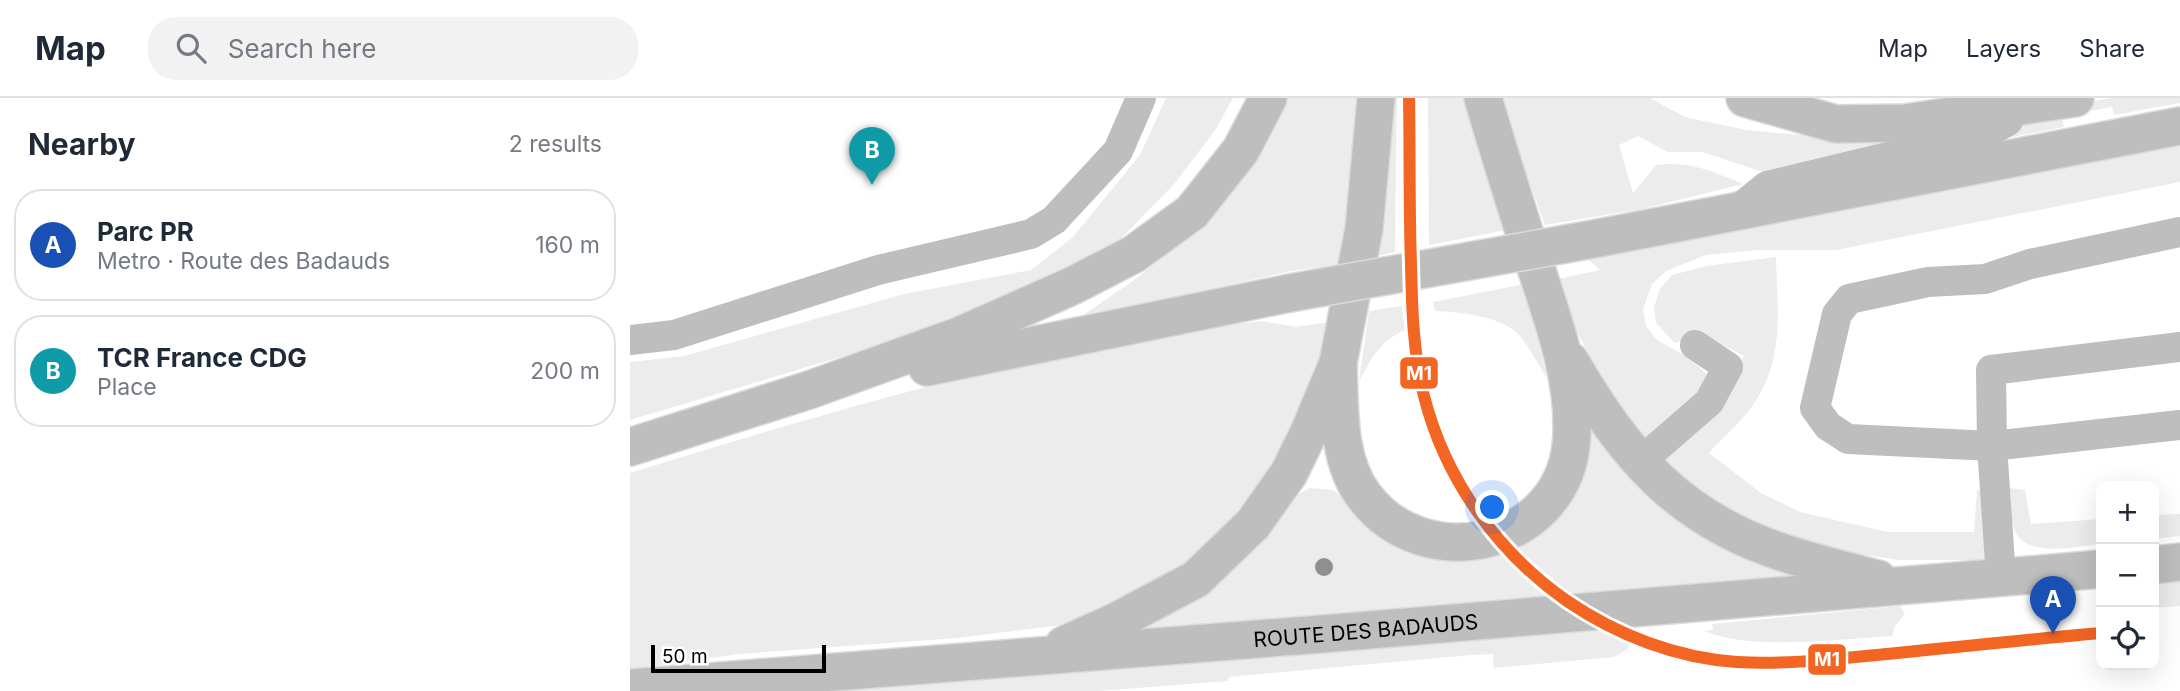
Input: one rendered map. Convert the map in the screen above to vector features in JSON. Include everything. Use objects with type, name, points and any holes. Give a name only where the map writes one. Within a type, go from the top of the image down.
[{"type":"main road","points":[[630,447],[809,390],[959,336],[1072,286],[1133,254],[1192,212],[1241,150],[1268,98]]},
{"type":"main road","points":[[1037,656],[1117,621],[1196,579],[1253,524],[1289,473],[1338,363],[1364,229],[1376,98]]},
{"type":"main road","points":[[1338,363],[1342,438],[1349,468],[1363,495],[1382,516],[1402,529],[1425,539],[1446,543],[1500,535],[1526,520],[1543,505],[1556,488],[1571,448],[1572,419],[1562,346],[1483,98]]},
{"type":"main road","points":[[1749,99],[1852,98]]},
{"type":"main road","points":[[1749,99],[1836,124],[1905,123],[2075,98]]},
{"type":"main road","points":[[809,390],[1290,293],[1599,238],[2180,126]]},
{"type":"main road","points":[[1562,346],[1620,440],[1654,478],[1694,511],[1731,531],[1783,553],[1902,586]]},
{"type":"main road","points":[[2159,564],[2180,562]]},
{"type":"main road","name":"ROUTE DES BADAUDS","points":[[630,688],[2096,569]]},
{"type":"lane","points":[[630,340],[674,335],[877,270],[1031,234],[1054,220],[1118,151],[1140,98]]},
{"type":"lane","points":[[1735,212],[1768,186],[1987,133],[2008,121],[2012,107]]},
{"type":"lane","points":[[2180,232],[2030,264],[1985,279],[1928,282],[1849,299],[1837,314],[1815,408],[1828,426],[1848,439],[1992,446],[2180,425]]},
{"type":"lane","points":[[1640,462],[1709,402],[1728,367],[1695,345]]},
{"type":"lane","points":[[2000,578],[1992,446],[1991,370],[2180,346]]},
{"type":"shaded area","points":[[1166,98],[1233,98],[1216,129],[1175,183],[1109,251],[948,325],[630,420],[630,362],[684,356],[904,294],[1031,270],[1073,237],[1140,155]]},
{"type":"shaded area","points":[[1288,98],[1359,98],[1342,264],[1291,271],[1079,318],[1137,278],[1207,220],[1264,150]]},
{"type":"shaded area","points":[[1391,98],[1397,98],[1395,252],[1373,257]]},
{"type":"shaded area","points":[[1428,98],[1470,98],[1506,230],[1429,245]]},
{"type":"shaded area","points":[[1503,98],[1650,98],[1685,117],[1746,130],[1811,136],[1874,136],[1998,114],[1769,174],[1703,152],[1668,152],[1638,136],[1619,145],[1633,193],[1656,165],[1668,164],[1711,171],[1743,184],[1642,209],[1545,225],[1511,132]]},
{"type":"shaded area","points":[[2113,98],[2180,98],[2180,103],[2114,115],[2112,107],[2062,116],[2064,127],[2002,139],[2022,110]]},
{"type":"shaded area","points":[[2180,140],[2180,182],[1836,250],[1758,250],[1706,255],[1666,271],[1652,284],[1643,309],[1646,326],[1657,340],[1684,355],[1716,381],[1645,441],[1616,403],[1549,281],[1600,270],[1587,255]]},
{"type":"shaded area","points":[[1776,257],[1777,336],[1769,373],[1750,409],[1709,453],[1761,493],[1800,512],[1888,532],[1974,532],[1977,490],[1986,490],[1989,560],[1899,560],[1803,546],[1712,504],[1664,463],[1663,454],[1723,396],[1744,356],[1702,334],[1675,343],[1656,323],[1654,307],[1660,289],[1672,275],[1706,266]]},
{"type":"shaded area","points":[[1525,284],[1547,378],[1524,341],[1512,329],[1480,316],[1435,311],[1433,302]]},
{"type":"shaded area","points":[[1402,306],[1405,330],[1377,351],[1359,382],[1369,311]]},
{"type":"shaded area","points":[[1261,321],[1296,327],[1335,321],[1302,416],[1257,486],[1214,541],[1176,577],[1111,613],[1062,625],[957,638],[739,654],[630,669],[630,473],[785,426],[942,383],[1101,347]]},
{"type":"shaded area","points":[[1585,409],[1657,495],[1826,579],[1103,638],[1288,500],[1310,488],[1333,490],[1351,502],[1366,519],[1538,529]]},
{"type":"shaded area","points":[[2010,488],[2025,490],[2031,524],[2096,519],[2096,545],[2057,549],[2034,546],[2018,536],[2011,513]]},
{"type":"shaded area","points":[[2180,514],[2180,536],[2159,538],[2159,515]]},
{"type":"shaded area","points":[[2180,582],[2180,606],[2159,608],[2159,584]]},
{"type":"shaded area","points":[[1900,606],[1905,614],[1895,626],[1892,636],[1770,642],[1746,641],[1705,631],[1713,630],[1712,624]]},
{"type":"shaded area","points":[[1596,626],[1629,642],[1628,649],[1614,657],[1494,668],[1493,654],[1472,655],[1229,677],[1228,681],[1098,691],[805,691]]},
{"type":"transit line","name":"M1","points":[[1409,98],[1413,314],[1417,363],[1424,396],[1445,456],[1477,511],[1518,560],[1542,582],[1586,613],[1627,634],[1670,650],[1714,660],[1777,663],[2096,633]]},
{"type":"place","name":"TCR France CDG","points":[[872,185]]},
{"type":"place","name":"Parc PR","points":[[2053,634]]}]
